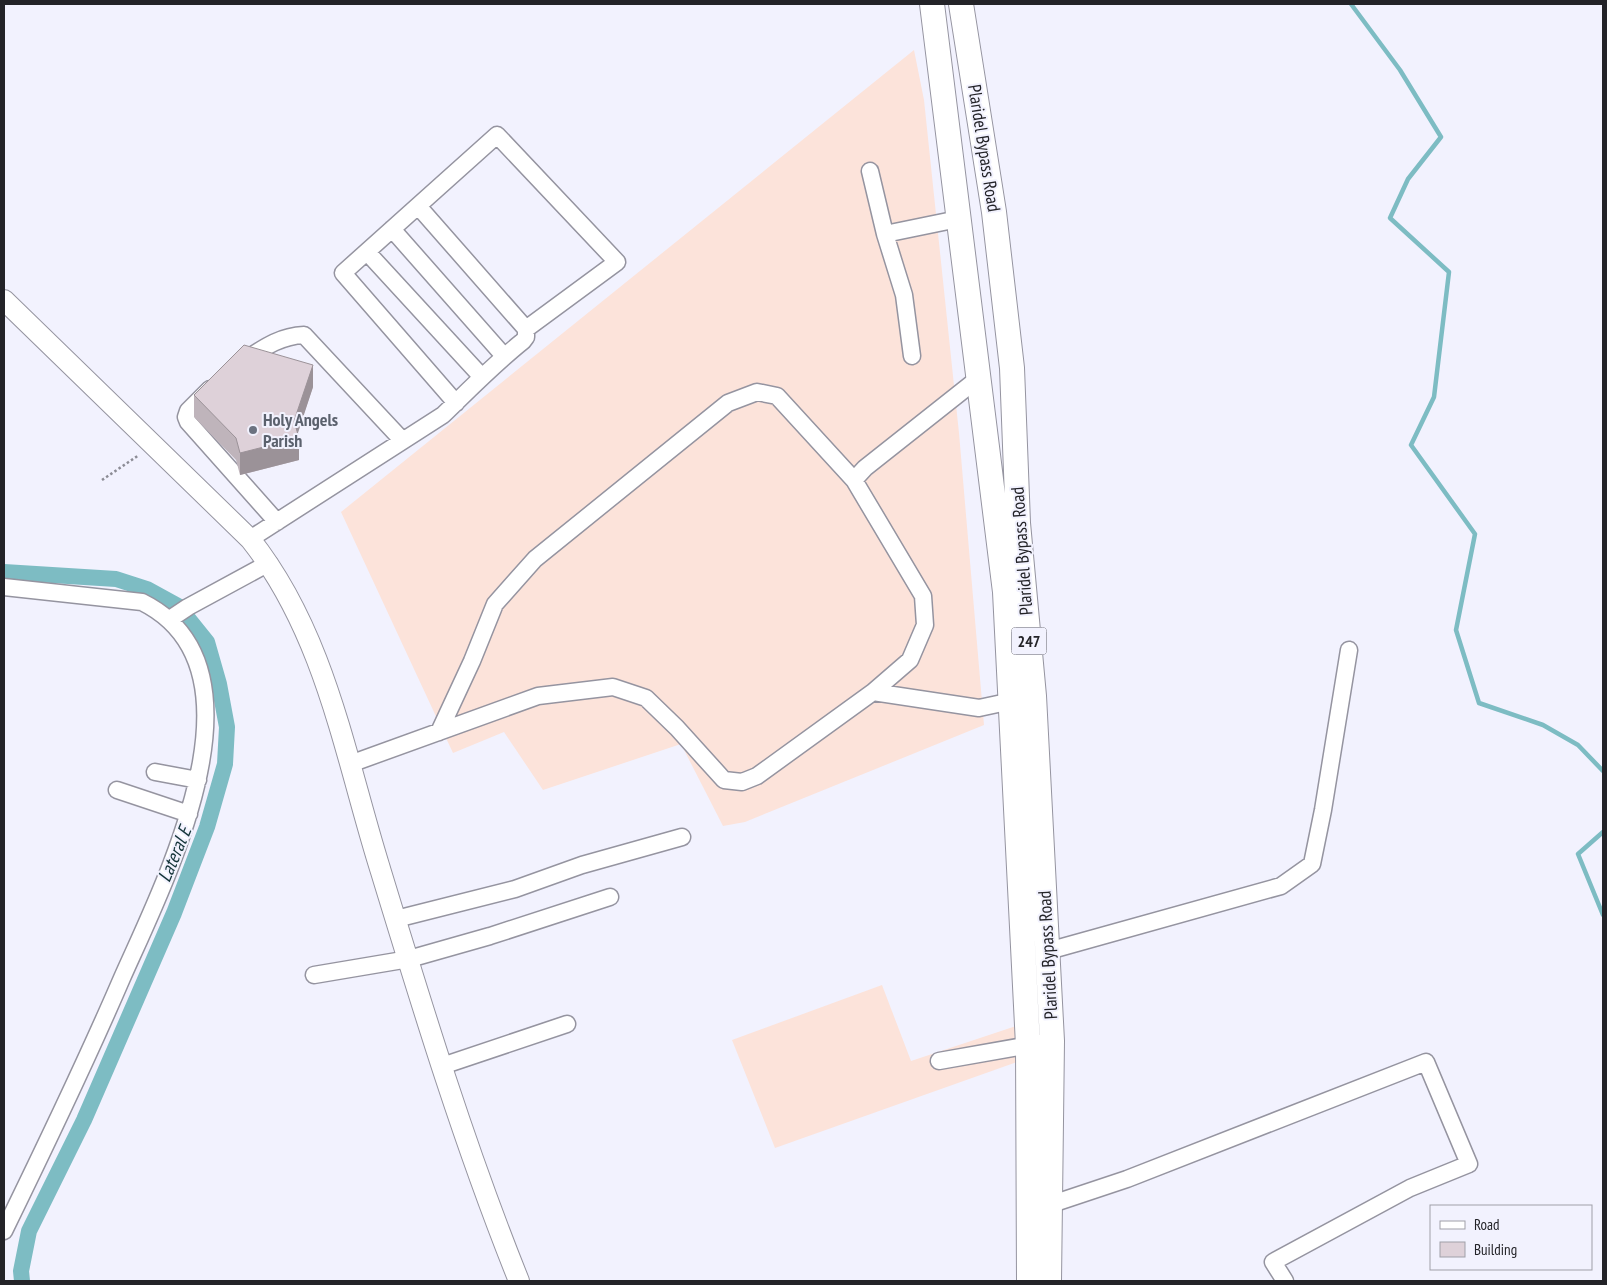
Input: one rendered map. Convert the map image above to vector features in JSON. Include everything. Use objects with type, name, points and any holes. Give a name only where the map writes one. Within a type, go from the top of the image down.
[{"type":"highway","name":"Plaridel Bypass Road","points":[[932,4],[958,219],[980,377],[1005,592],[1028,1045],[1029,1281]]},
{"type":"highway","name":"Plaridel Bypass Road","points":[[960,4],[994,212],[1012,368],[1018,523],[1034,696],[1052,1041],[1049,1281]]},
{"type":"highway","points":[[958,219],[994,212]]},
{"type":"main road","points":[[4,300],[155,444],[250,539],[269,563],[300,617],[324,678],[396,919],[482,1190],[519,1281]]},
{"type":"street","points":[[456,403],[343,273],[497,135],[617,262],[526,329]]},
{"type":"street","points":[[870,171],[885,234],[904,295],[912,356]]},
{"type":"street","points":[[250,539],[402,440],[424,429],[456,403],[481,376],[526,337],[526,329],[418,206]]},
{"type":"street","points":[[885,234],[958,219]]},
{"type":"street","points":[[392,229],[504,356]]},
{"type":"street","points":[[367,252],[481,376]]},
{"type":"street","points":[[276,522],[192,427],[186,417],[188,411],[224,376],[273,342],[290,336],[304,335],[402,440]]},
{"type":"street","points":[[854,480],[866,468],[980,377]]},
{"type":"street","points":[[350,764],[439,732],[538,696],[613,687],[646,698],[677,728],[724,780],[742,782],[757,776],[873,692],[910,660],[925,625],[923,596],[854,480],[776,396],[757,392],[728,402],[535,559],[495,604],[472,661],[439,732]]},
{"type":"street","points":[[4,587],[142,602],[178,613],[269,563]]},
{"type":"street","points":[[4,1232],[92,1050],[152,917],[189,814],[198,780],[204,737],[205,704],[198,663],[178,613]]},
{"type":"street","points":[[1048,951],[1281,886],[1312,864],[1323,810],[1349,650]]},
{"type":"street","points":[[873,692],[979,708],[1034,696]]},
{"type":"street","points":[[155,772],[198,780]]},
{"type":"street","points":[[118,790],[189,814]]},
{"type":"street","points":[[396,919],[514,889],[582,865],[682,837]]},
{"type":"street","points":[[314,975],[409,959],[490,936],[610,897]]},
{"type":"street","points":[[442,1066],[567,1024]]},
{"type":"street","points":[[939,1061],[1052,1041]]},
{"type":"street","points":[[1049,1205],[1127,1179],[1426,1062],[1469,1164],[1410,1188],[1273,1262],[1285,1281]]},
{"type":"path","points":[[102,480],[155,444]]},
{"type":"shaded area","points":[[914,50],[924,100],[959,433],[984,725],[745,822],[723,826],[681,744],[543,790],[504,732],[453,753],[341,512]]},
{"type":"shaded area","points":[[882,985],[911,1061],[1016,1026],[1017,1062],[775,1148],[732,1040]]},
{"type":"building","name":"Holy Angels Parish","points":[[244,345],[313,365],[294,421],[299,438],[240,453],[236,438],[194,395]]},
{"type":"waterway","points":[[1351,4],[1400,70],[1441,137],[1408,179],[1390,218],[1449,272],[1434,397],[1411,445],[1475,534],[1456,630],[1479,703],[1543,725],[1578,745],[1603,771]]},
{"type":"waterway","name":"Lateral E","points":[[4,572],[116,579],[147,589],[178,606],[207,642],[219,684],[227,727],[225,764],[207,827],[174,913],[84,1120],[29,1231],[21,1271],[22,1281]]},
{"type":"waterway","points":[[1603,832],[1578,854],[1603,915]]},
{"type":"place","name":"Holy Angels Parish","points":[[253,430]]}]
